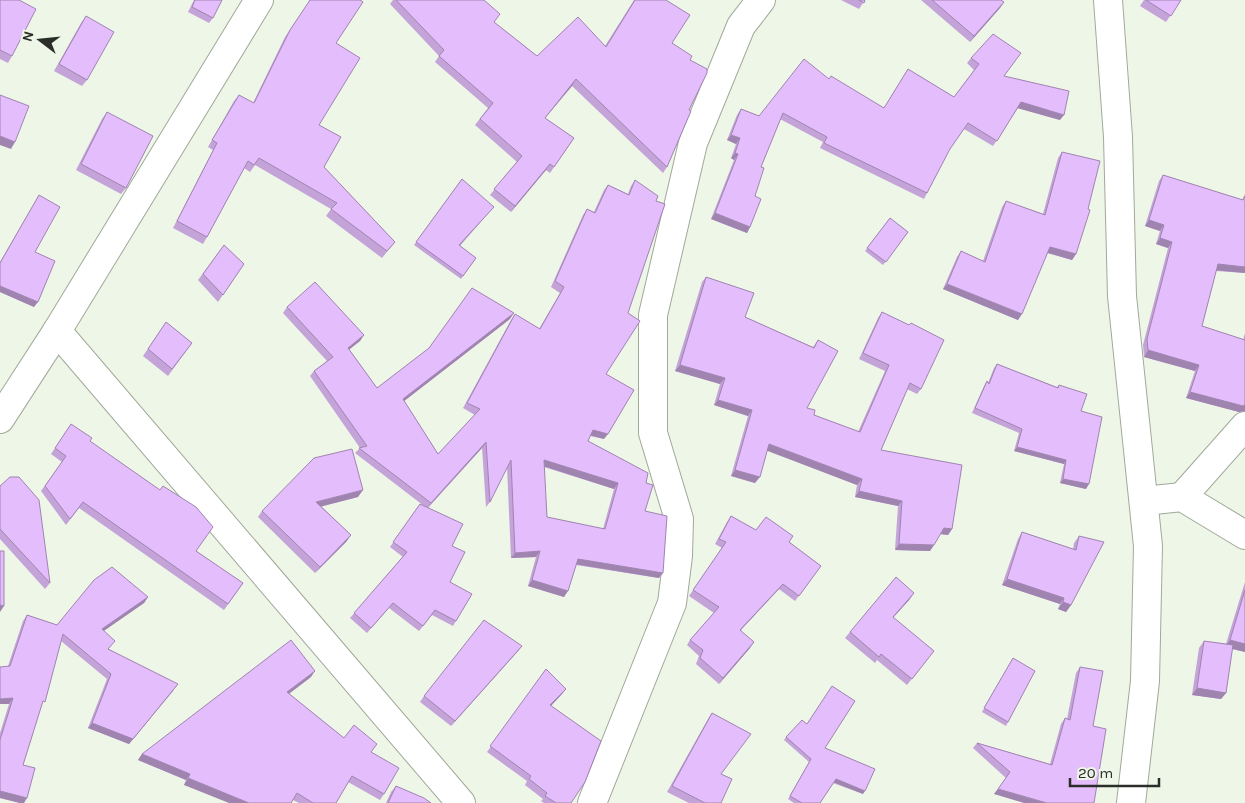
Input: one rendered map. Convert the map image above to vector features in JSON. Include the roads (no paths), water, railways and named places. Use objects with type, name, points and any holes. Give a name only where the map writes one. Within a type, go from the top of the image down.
[{"type":"street","points":[[0,419],[57,331],[259,0]]},
{"type":"street","points":[[592,803],[672,603],[678,556],[679,519],[653,434],[653,314],[692,143],[741,26],[760,0]]},
{"type":"street","points":[[1108,0],[1118,137],[1122,296],[1148,546],[1145,681],[1131,803]]},
{"type":"street","points":[[57,331],[461,803]]},
{"type":"street","points":[[1182,497],[1245,426]]},
{"type":"street","points":[[1144,501],[1182,497],[1245,535]]}]
